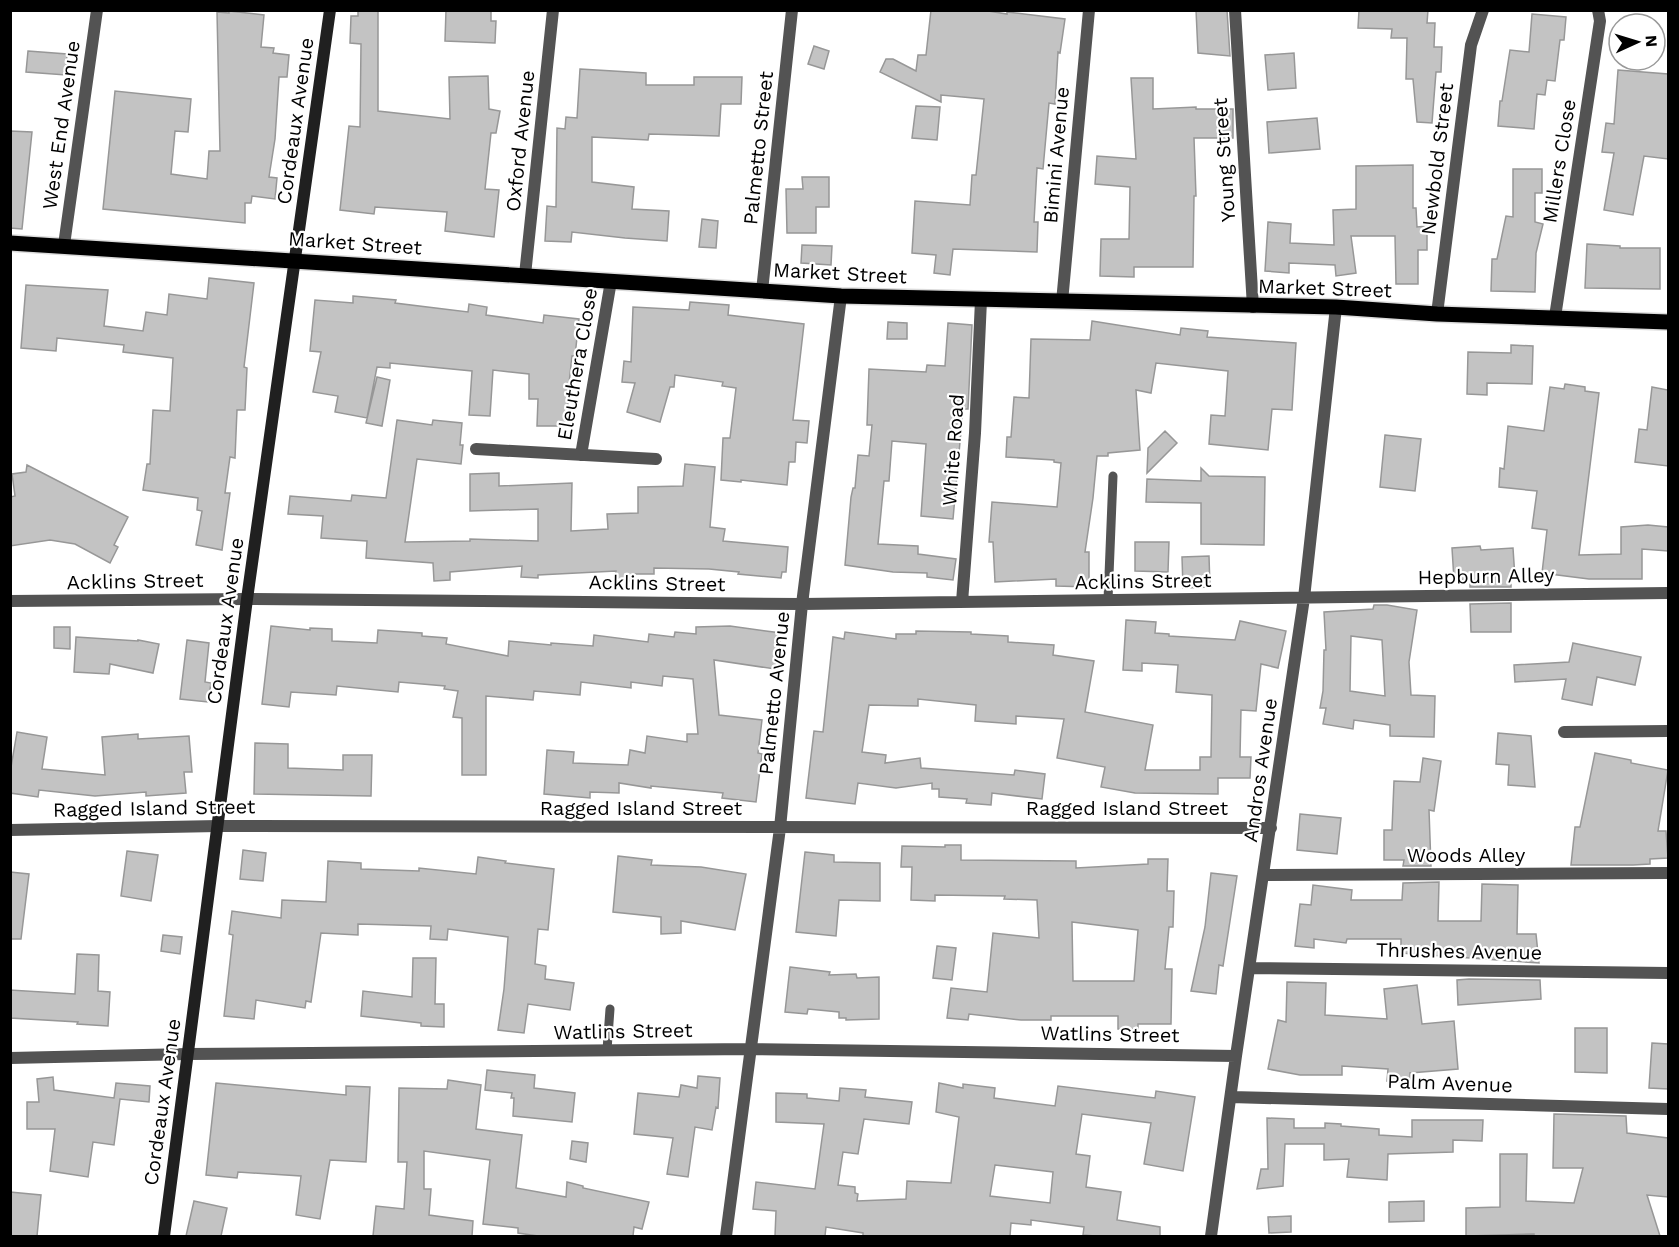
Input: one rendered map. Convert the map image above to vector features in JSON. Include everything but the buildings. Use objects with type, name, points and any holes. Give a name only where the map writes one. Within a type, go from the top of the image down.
[{"type":"main road","name":"Market Street","points":[[10,243],[841,296],[1336,308],[1668,322]]},
{"type":"street","name":"West End Avenue","points":[[64,246],[97,10]]},
{"type":"street","name":"Cordeaux Avenue","points":[[164,1236],[247,599],[330,10]]},
{"type":"street","name":"Oxford Avenue","points":[[525,275],[553,10]]},
{"type":"street","name":"Palmetto Street","points":[[762,291],[792,10]]},
{"type":"street","name":"Bimini Avenue","points":[[1062,302],[1089,10]]},
{"type":"street","name":"Young Street","points":[[1235,10],[1253,307]]},
{"type":"street","name":"Newbold Street","points":[[1437,314],[1471,45],[1484,10]]},
{"type":"street","name":"Millers Close","points":[[1555,317],[1600,21],[1598,10]]},
{"type":"street","name":"Eleuthera Close","points":[[581,455],[611,281]]},
{"type":"street","name":"Palmetto Avenue","points":[[726,1236],[780,828],[802,604],[841,296]]},
{"type":"street","name":"White Road","points":[[962,602],[975,433],[981,300]]},
{"type":"street","name":"Andros Avenue","points":[[1211,1236],[1304,598],[1336,308]]},
{"type":"street","points":[[477,448],[656,459]]},
{"type":"street","name":"Hepburn Alley","points":[[1304,598],[1668,593]]},
{"type":"street","name":"Acklins Street","points":[[10,601],[247,599],[802,604],[1304,598]]},
{"type":"street","points":[[1563,732],[1668,731]]},
{"type":"street","name":"Ragged Island Street","points":[[10,830],[218,826],[1271,828]]},
{"type":"street","name":"Woods Alley","points":[[1264,875],[1668,873]]},
{"type":"street","name":"Thrushes Avenue","points":[[1249,968],[1668,973]]},
{"type":"street","name":"Watlins Street","points":[[10,1058],[188,1054],[751,1049],[1236,1056]]},
{"type":"street","name":"Palm Avenue","points":[[1231,1097],[1668,1109]]},
{"type":"lane","points":[[1108,600],[1113,476]]},
{"type":"lane","points":[[607,1050],[610,1009]]}]
